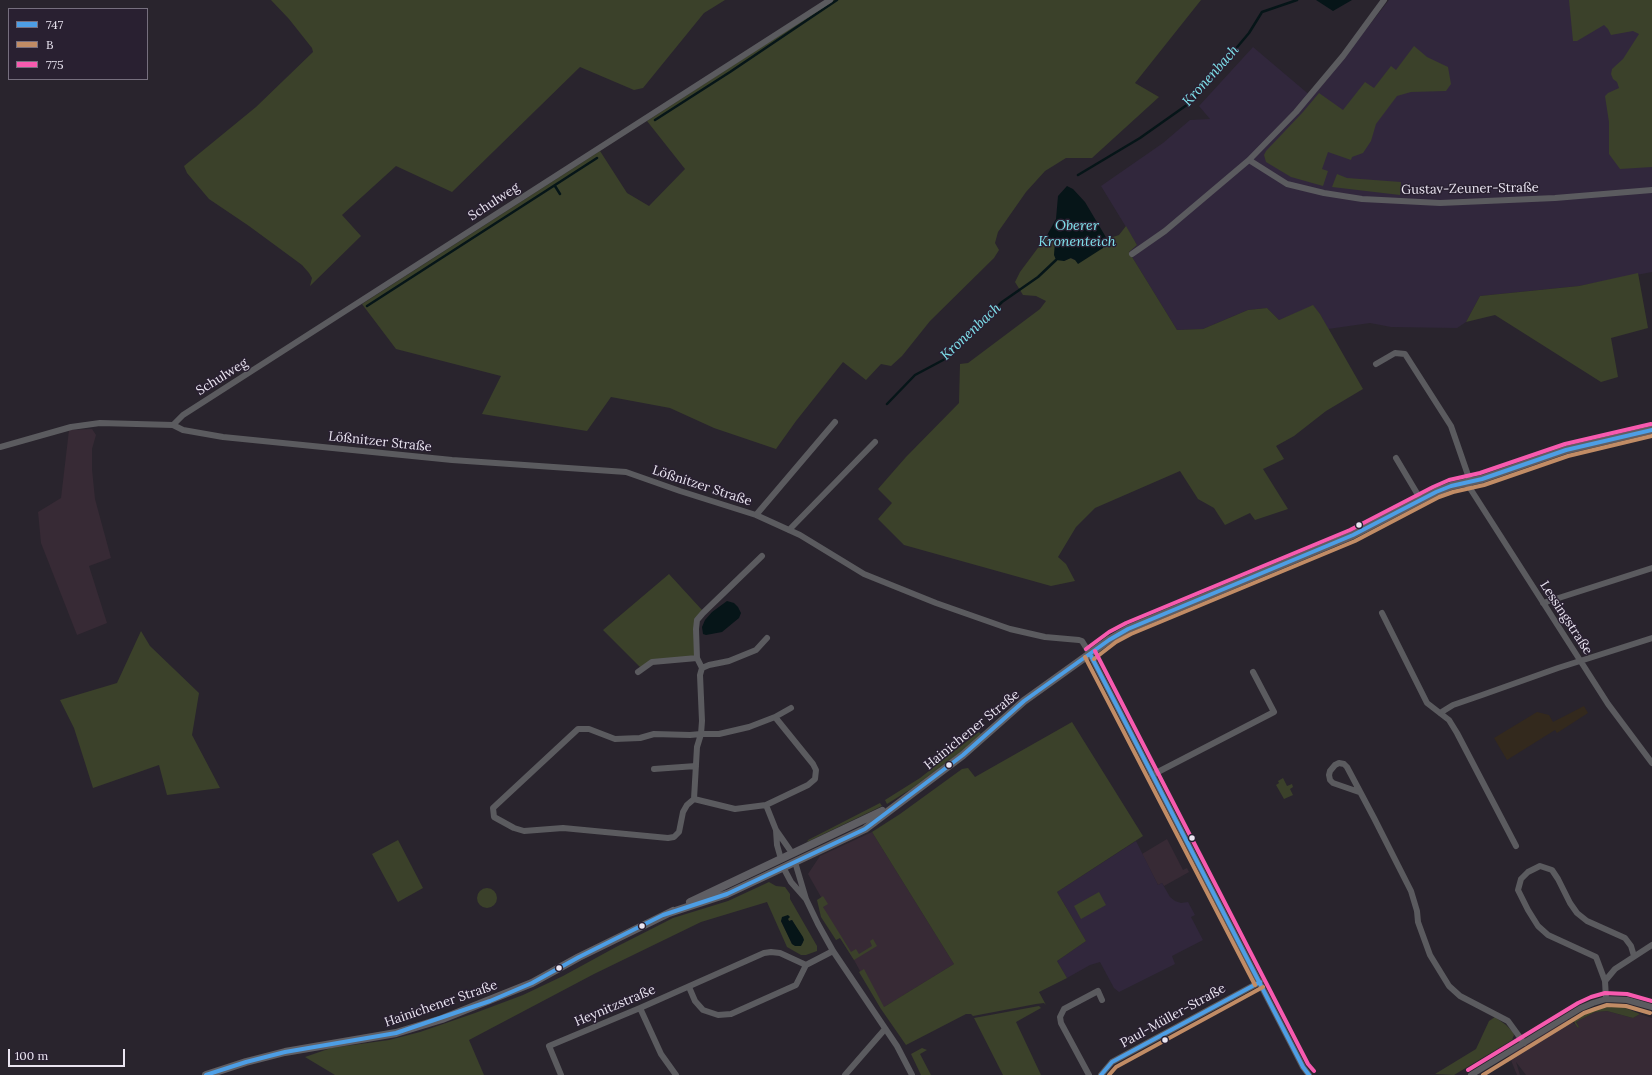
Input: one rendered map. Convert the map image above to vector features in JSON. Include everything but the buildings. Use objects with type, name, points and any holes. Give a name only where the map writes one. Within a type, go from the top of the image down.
[{"type":"main road","name":"Hainichener Straße","points":[[206,1075],[246,1062],[285,1052],[396,1034],[442,1019],[532,983],[579,957],[669,913],[782,863],[795,862],[865,829],[968,750],[1024,702],[1109,640],[1128,629],[1342,540],[1451,486],[1503,472],[1566,450],[1652,430]]},
{"type":"main road","name":"Hainichener Straße","points":[[782,863],[792,853],[901,802]]},
{"type":"main road","points":[[792,853],[795,862]]},
{"type":"street","name":"Schulweg","points":[[173,425],[183,415],[830,0]]},
{"type":"street","points":[[1132,254],[1165,231],[1249,160],[1296,112],[1343,56],[1384,0]]},
{"type":"street","name":"Gustav-Zeuner-Straße","points":[[1249,160],[1287,184],[1324,193],[1362,199],[1440,203],[1555,198],[1652,190]]},
{"type":"street","name":"Lessingstraße","points":[[1376,364],[1395,353],[1405,354],[1451,426],[1468,482],[1608,704],[1652,763]]},
{"type":"street","name":"Lößnitzer Straße","points":[[756,515],[835,422]]},
{"type":"street","name":"Lößnitzer Straße","points":[[0,447],[71,427],[100,423],[173,425],[190,431],[254,440],[452,460],[626,472],[756,515],[800,535],[864,574],[936,602],[1010,629],[1045,637],[1082,641],[1303,1067],[1309,1075]]},
{"type":"street","points":[[789,530],[875,442]]},
{"type":"street","points":[[1396,458],[1421,500]]},
{"type":"street","points":[[762,556],[697,620],[697,658],[702,668],[700,675],[702,721],[701,734],[697,747],[694,799],[687,805],[683,812],[678,832],[674,837],[668,838],[563,828],[524,831],[514,828],[494,817],[493,808],[578,729],[590,729],[615,739],[640,738],[654,734],[701,734],[719,734],[749,728],[775,717],[791,708]]},
{"type":"street","points":[[1543,603],[1652,568]]},
{"type":"street","points":[[1382,613],[1427,703],[1449,720],[1458,733],[1516,846]]},
{"type":"street","points":[[702,668],[729,661],[756,650],[767,638]]},
{"type":"street","points":[[1440,713],[1453,705],[1652,638]]},
{"type":"street","points":[[638,672],[652,662],[697,658]]},
{"type":"street","points":[[1152,775],[1274,712],[1253,672]]},
{"type":"street","points":[[694,799],[735,809],[766,805],[808,785],[815,779],[816,770],[813,764],[775,717]]},
{"type":"street","points":[[1359,792],[1333,783],[1330,780],[1330,771],[1335,765],[1339,763],[1344,764],[1359,792],[1411,891],[1417,911],[1418,922],[1430,955],[1449,986],[1460,996],[1508,1021],[1524,1043]]},
{"type":"street","points":[[654,769],[696,766]]},
{"type":"street","points":[[766,805],[776,830],[792,853]]},
{"type":"street","points":[[776,830],[777,845],[782,863],[789,879],[806,899]]},
{"type":"street","points":[[795,862],[806,899],[834,951],[897,1046],[912,1075]]},
{"type":"street","points":[[1606,999],[1605,980],[1596,957],[1548,935],[1538,926],[1518,890],[1520,879],[1528,872],[1540,866],[1552,870],[1577,913],[1587,920],[1625,938],[1631,946],[1634,956]]},
{"type":"street","points":[[1605,980],[1615,968],[1652,945]]},
{"type":"street","points":[[689,986],[695,1001],[703,1010],[718,1015],[732,1014],[796,985],[806,965],[834,951]]},
{"type":"street","name":"Heynitzstraße","points":[[561,1075],[549,1046],[640,1008],[764,953],[780,953],[806,965]]},
{"type":"street","name":"Paul-Müller-Straße","points":[[1101,1075],[1112,1062],[1260,982]]},
{"type":"street","points":[[1089,1075],[1061,1023],[1060,1018],[1064,1009],[1098,991],[1102,1000]]},
{"type":"street","points":[[1472,1075],[1581,1008],[1606,999],[1627,1000],[1652,1008]]},
{"type":"street","points":[[640,1008],[661,1054],[676,1075]]},
{"type":"street","points":[[845,1075],[885,1028]]},
{"type":"shaded area","points":[[1389,0],[1652,0],[1652,272],[1579,286],[1480,296],[1466,322],[1457,328],[1391,327],[1370,323],[1328,329],[1320,314],[1313,306],[1279,320],[1267,308],[1248,310],[1203,329],[1177,330],[1129,252],[1137,245],[1101,186],[1163,143],[1190,120],[1210,119],[1199,106],[1253,47],[1312,97]]},
{"type":"shaded area","points":[[92,429],[96,435],[92,449],[95,499],[111,558],[89,566],[107,623],[77,635],[41,543],[38,512],[61,498],[69,430]]},
{"type":"shaded area","points":[[1584,706],[1588,713],[1557,733],[1555,730],[1507,760],[1494,738],[1537,712],[1549,715],[1553,722]]},
{"type":"shaded area","points":[[872,832],[954,964],[881,1009],[854,960],[824,913],[821,897],[808,874],[820,856]]},
{"type":"shaded area","points":[[1167,839],[1183,870],[1187,868],[1189,872],[1164,886],[1162,883],[1158,885],[1142,854]]},
{"type":"shaded area","points":[[1136,841],[1158,885],[1162,883],[1170,897],[1175,901],[1181,903],[1188,902],[1195,915],[1191,917],[1203,940],[1172,956],[1175,964],[1119,992],[1114,988],[1100,962],[1090,965],[1067,978],[1057,961],[1086,941],[1057,892]]},
{"type":"shaded area","points":[[1607,1011],[1633,1018],[1640,1014],[1652,1018],[1652,1075],[1526,1075],[1516,1062],[1520,1075],[1517,1075],[1508,1053],[1565,1018],[1575,1024],[1578,1028],[1579,1027],[1576,1022],[1595,1012]]},
{"type":"green space","points":[[271,0],[725,0],[704,13],[643,88],[634,90],[580,67],[452,192],[396,166],[342,215],[361,236],[310,286],[312,278],[302,265],[209,199],[187,173],[184,166],[256,107],[313,52],[312,48],[289,19]]},
{"type":"green space","points":[[834,0],[1201,0],[1135,83],[1159,97],[1092,158],[1066,158],[1045,171],[1026,192],[998,232],[995,243],[999,250],[994,258],[930,321],[902,356],[891,366],[881,364],[866,380],[843,362],[796,421],[776,449],[714,428],[670,408],[611,397],[587,431],[482,414],[501,376],[396,349],[362,304],[600,151],[627,193],[649,206],[685,169],[647,121]]},
{"type":"green space","points":[[1569,0],[1652,0],[1652,167],[1620,169],[1609,154],[1609,122],[1605,96],[1619,88],[1617,82],[1613,79],[1611,74],[1612,69],[1623,59],[1639,34],[1633,31],[1611,35],[1604,25],[1577,41],[1573,41]]},
{"type":"green space","points":[[1414,46],[1427,57],[1448,67],[1451,84],[1446,91],[1411,92],[1397,96],[1376,124],[1371,141],[1363,153],[1352,157],[1351,160],[1328,152],[1322,169],[1328,171],[1323,186],[1291,177],[1266,162],[1264,155],[1266,151],[1319,93],[1343,110],[1365,82],[1374,88],[1391,66],[1396,70]]},
{"type":"green space","points":[[1337,174],[1347,178],[1401,182],[1400,195],[1332,187]]},
{"type":"green space","points":[[1126,226],[1137,245],[1129,252],[1177,330],[1203,329],[1248,310],[1267,308],[1279,320],[1313,305],[1320,314],[1363,389],[1326,411],[1294,436],[1276,446],[1284,459],[1263,469],[1288,509],[1255,520],[1250,513],[1225,525],[1214,508],[1198,499],[1180,471],[1095,508],[1076,527],[1058,557],[1066,564],[1075,581],[1051,586],[904,545],[878,519],[892,503],[878,489],[906,457],[959,403],[960,364],[968,363],[1040,309],[1046,301],[1036,296],[1023,295],[1015,282],[1020,272],[1046,237],[1055,241],[1055,247],[1064,261],[1070,258],[1075,260],[1103,248],[1107,239],[1119,235]]},
{"type":"green space","points":[[1638,273],[1648,328],[1611,338],[1618,377],[1601,382],[1495,315],[1466,322],[1480,296],[1579,286]]},
{"type":"green space","points":[[669,574],[702,610],[697,620],[697,658],[652,662],[642,669],[603,630]]},
{"type":"green space","points":[[141,631],[150,646],[199,693],[192,735],[220,788],[167,795],[159,765],[93,788],[74,728],[60,700],[117,683]]},
{"type":"green space","points":[[1072,722],[1143,836],[1057,892],[1086,941],[1057,961],[1067,978],[1039,992],[1046,1005],[1044,1003],[1036,1004],[973,1016],[971,1014],[966,1014],[906,1045],[881,1009],[859,972],[864,969],[884,1007],[954,964],[872,832],[900,814],[962,769],[968,768],[975,777]]},
{"type":"green space","points":[[979,732],[982,735],[974,742],[911,789],[887,804],[885,800],[920,778]]},
{"type":"green space","points":[[1283,778],[1287,786],[1292,784],[1293,787],[1290,789],[1293,795],[1284,799],[1276,785],[1279,783],[1278,781]]},
{"type":"green space","points":[[880,803],[882,806],[807,842],[808,840]]},
{"type":"green space","points":[[398,840],[423,888],[398,902],[372,854]]},
{"type":"green space","points":[[769,882],[776,886],[785,887],[790,894],[790,899],[817,946],[817,951],[806,955],[801,955],[787,947],[767,902],[701,922],[594,974],[469,1040],[484,1075],[335,1075],[305,1057],[331,1048],[389,1040],[420,1032],[475,1013],[523,995],[563,976],[673,918],[728,901]],"holes":[[[788,919],[789,921],[792,920],[802,937],[803,943],[798,946],[792,944],[781,921]]]},
{"type":"green space","points":[[487,888],[494,891],[497,898],[494,905],[487,908],[480,905],[477,898],[480,891]]},
{"type":"green space","points":[[1099,892],[1106,905],[1081,919],[1074,906]]},
{"type":"green space","points":[[823,896],[828,904],[823,907],[851,952],[856,949],[859,954],[872,946],[870,941],[873,939],[877,946],[854,960],[840,938],[836,940],[821,917],[817,900]]},
{"type":"green space","points":[[1039,1006],[1041,1008],[1016,1022],[1041,1075],[1003,1075],[974,1018]]},
{"type":"green space","points":[[1610,1006],[1623,1007],[1640,1014],[1633,1018],[1607,1011],[1595,1012],[1576,1022],[1579,1027],[1578,1028],[1575,1024],[1574,1021],[1580,1017],[1597,1009]]},
{"type":"green space","points":[[1495,1017],[1513,1032],[1514,1035],[1512,1040],[1454,1075],[1435,1074],[1476,1049],[1489,1021]]},
{"type":"green space","points":[[922,1048],[927,1050],[920,1054],[931,1075],[921,1075],[911,1054]]},
{"type":"water","points":[[1316,0],[1352,0],[1333,11]]},
{"type":"water","name":"Oberer Kronenteich","points":[[1067,186],[1073,189],[1085,202],[1107,239],[1103,248],[1078,264],[1071,258],[1064,261],[1056,260],[1054,255],[1055,241],[1046,237],[1056,219],[1058,196]]},
{"type":"water","points":[[727,601],[734,603],[738,607],[741,613],[739,618],[722,632],[706,635],[703,634],[702,627],[705,620],[712,612]]},
{"type":"water","points":[[788,915],[790,917],[788,919],[789,921],[792,920],[803,937],[804,940],[801,946],[795,946],[792,944],[781,921],[782,917]]},
{"type":"waterway","points":[[655,120],[730,72],[837,0]]},
{"type":"waterway","name":"Kronenbach","points":[[1078,175],[1140,138],[1191,102],[1249,33],[1262,12],[1297,0]]},
{"type":"waterway","points":[[367,306],[597,158]]},
{"type":"waterway","points":[[555,186],[560,194]]},
{"type":"waterway","name":"Kronenbach","points":[[887,404],[915,375],[945,359],[1002,302],[1038,277],[1056,260]]},
{"type":"transit line","name":"775","points":[[1086,649],[1109,632],[1126,623],[1350,530],[1449,480],[1480,473],[1565,444],[1651,424]]},
{"type":"transit line","name":"747","points":[[206,1075],[246,1062],[285,1052],[396,1033],[490,1001],[532,983],[579,957],[663,915],[727,894],[865,829],[963,755],[1024,701],[1109,640],[1128,629],[1353,535],[1436,492],[1451,486],[1482,479],[1566,450],[1652,430]]},
{"type":"transit line","name":"B","points":[[1094,659],[1116,642],[1131,634],[1355,541],[1439,497],[1453,492],[1484,485],[1568,456],[1652,436]]},
{"type":"transit line","name":"775","points":[[1095,651],[1308,1064],[1314,1071]]},
{"type":"transit line","name":"747","points":[[1090,654],[1303,1067],[1309,1075]]},
{"type":"transit line","name":"B","points":[[1085,657],[1255,985]]},
{"type":"transit line","name":"747","points":[[1101,1075],[1112,1062],[1260,982]]},
{"type":"transit line","name":"B","points":[[1109,1075],[1116,1067],[1263,987]]},
{"type":"transit line","name":"775","points":[[1468,1070],[1578,1003],[1591,997],[1605,993],[1627,994],[1652,1001]]},
{"type":"transit line","name":"B","points":[[1483,1075],[1584,1013],[1607,1005],[1626,1006],[1650,1013]]}]
